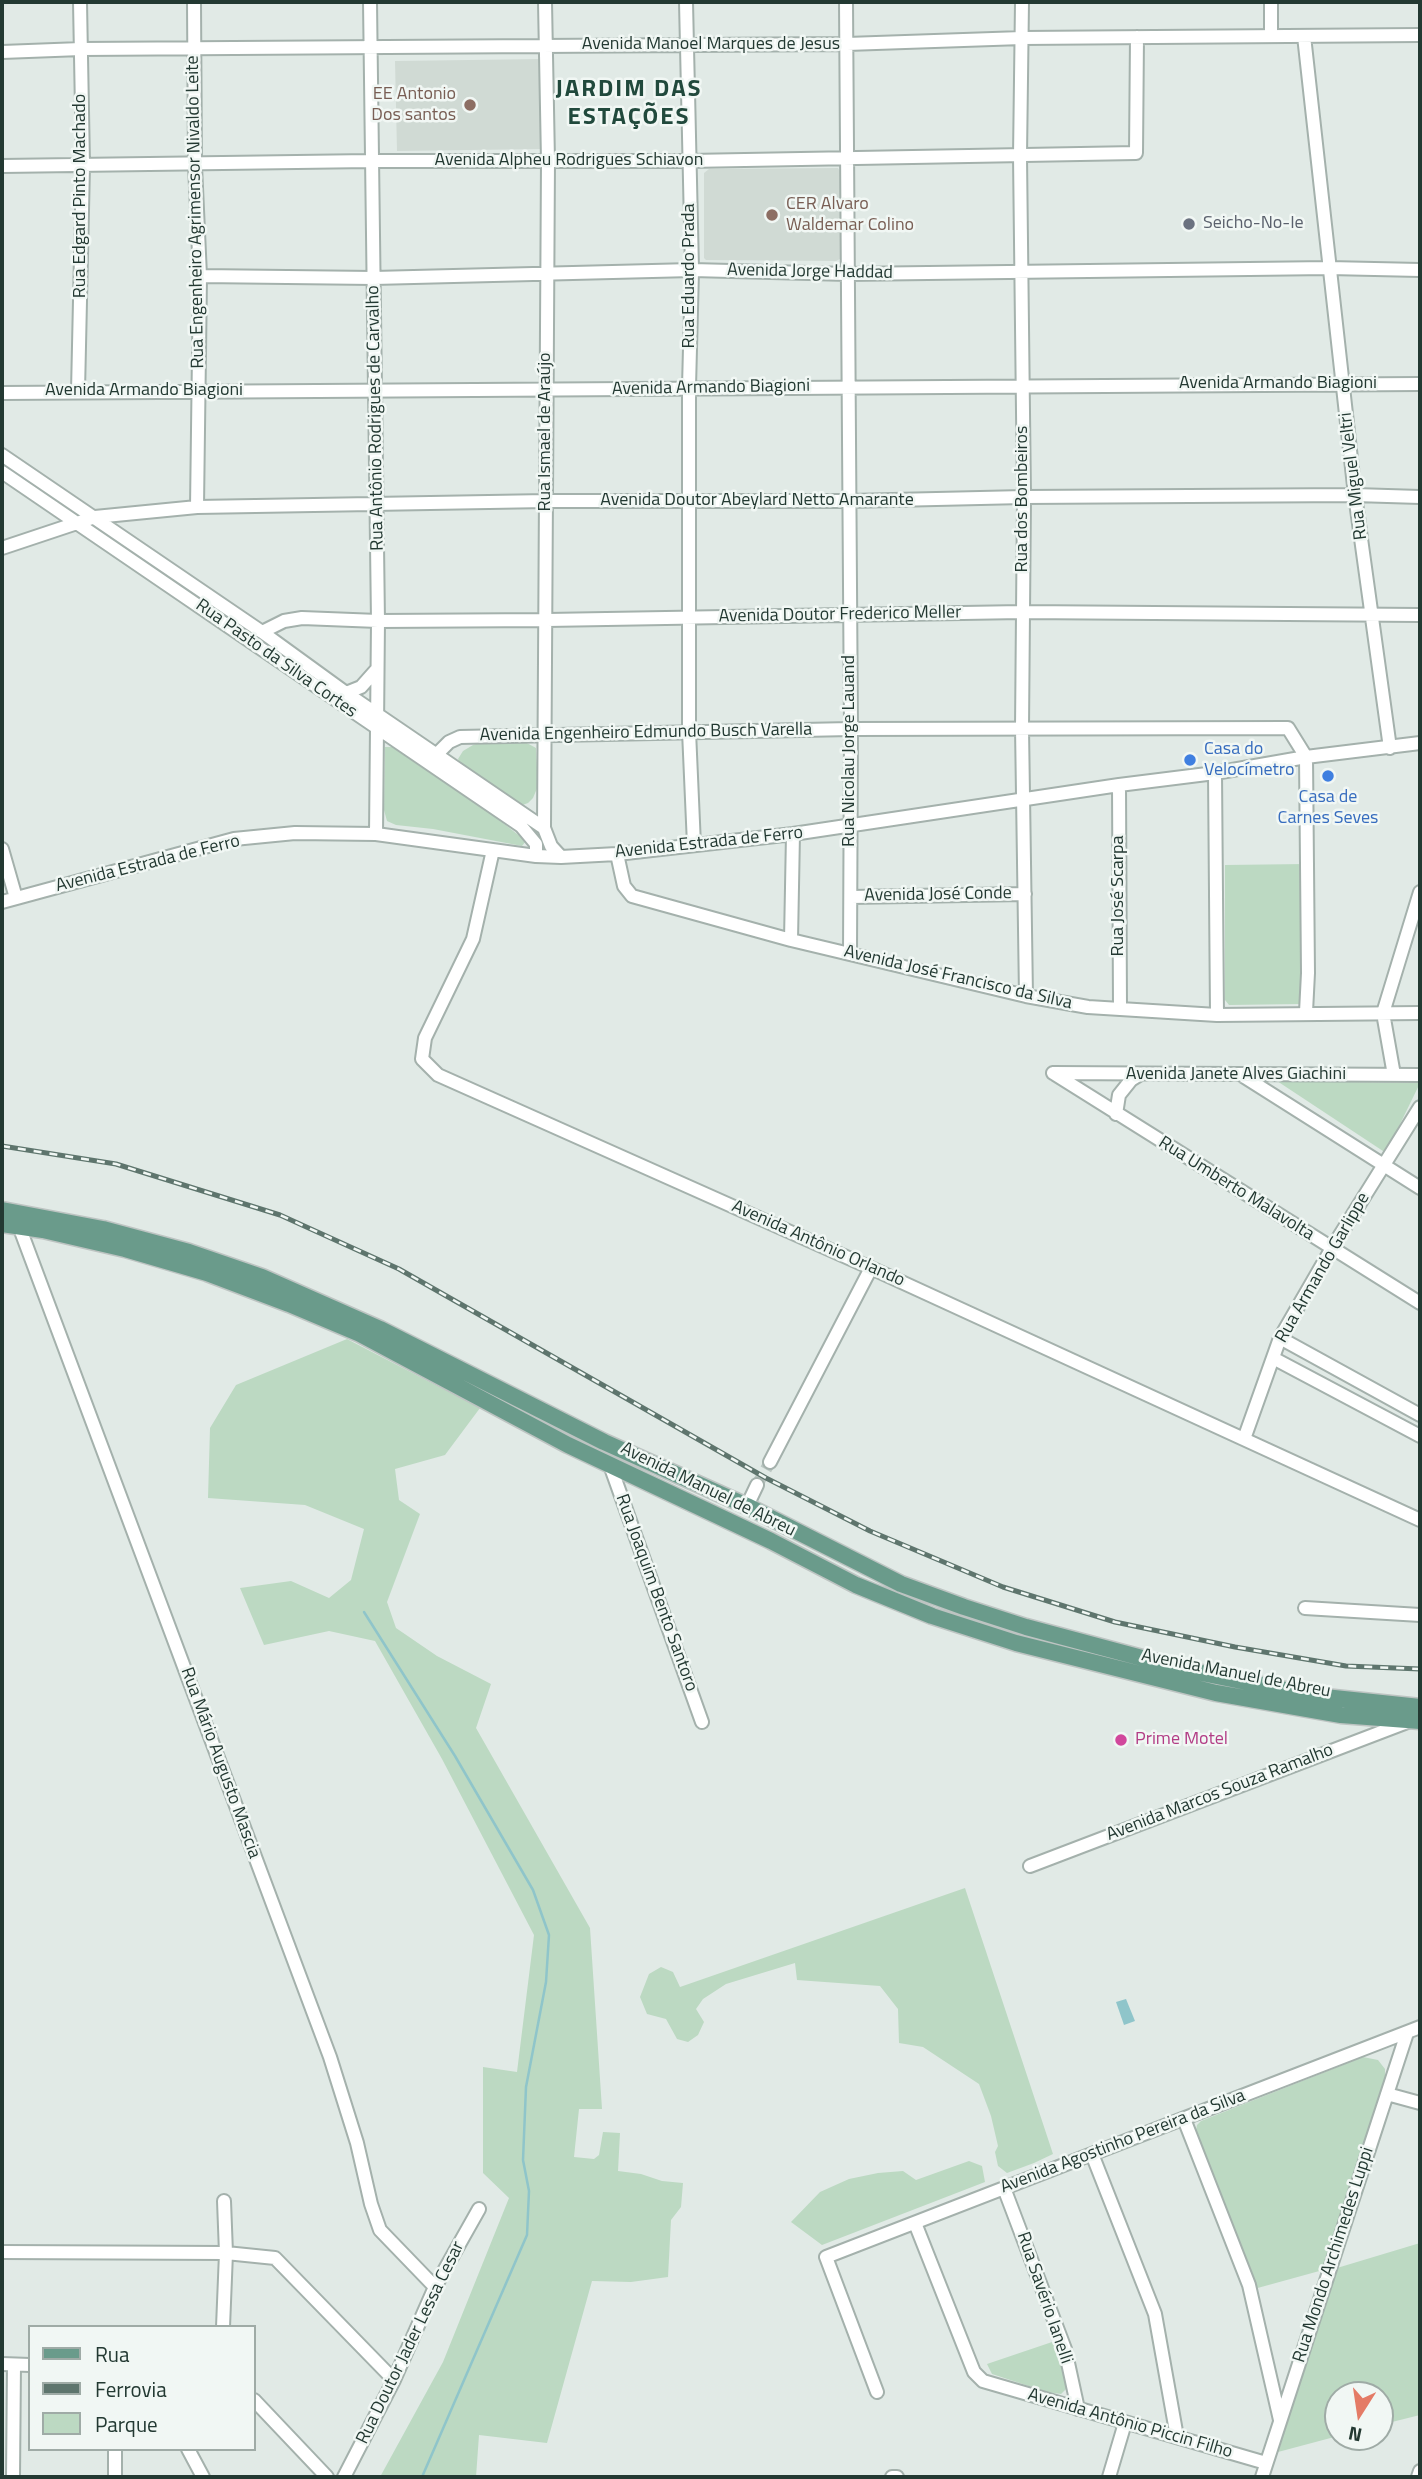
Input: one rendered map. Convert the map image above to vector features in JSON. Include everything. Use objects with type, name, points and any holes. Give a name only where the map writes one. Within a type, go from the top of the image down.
[{"type":"main road","name":"Avenida Manuel de Abreu","points":[[2,1210],[103,1229],[189,1252],[262,1277],[346,1313],[604,1442],[747,1506],[901,1584],[1026,1627],[1187,1670],[1417,1717]]},
{"type":"main road","name":"Avenida Manuel de Abreu","points":[[2,1224],[148,1256],[206,1273],[289,1304],[360,1334],[610,1465],[771,1541],[856,1585],[956,1624],[1016,1643],[1216,1693],[1341,1715],[1417,1717]]},
{"type":"street","name":"Rua Edgard Pinto Machado","points":[[78,391],[83,165],[80,2]]},
{"type":"street","name":"Rua Engenheiro Agrimensor Nivaldo Leite","points":[[194,2],[195,164],[200,276],[197,507]]},
{"type":"street","name":"Rua Antônio Rodrigues de Carvalho","points":[[370,2],[378,621],[376,834]]},
{"type":"street","name":"Rua Ismael de Araújo","points":[[544,828],[548,161],[545,2]]},
{"type":"street","name":"Rua Eduardo Prada","points":[[686,2],[692,270],[688,387],[689,731],[694,845]]},
{"type":"street","name":"Rua Nicolau Jorge Lauand","points":[[846,2],[850,954]]},
{"type":"street","name":"Rua dos Bombeiros","points":[[1022,2],[1022,728],[1026,996]]},
{"type":"street","points":[[1271,2],[1271,35]]},
{"type":"street","name":"Avenida Manoel Marques de Jesus","points":[[2,52],[81,49],[847,44],[1022,38],[1420,35]]},
{"type":"street","name":"Rua Miguel Veltri","points":[[1304,36],[1355,495],[1390,748]]},
{"type":"street","name":"Avenida Alpheu Rodrigues Schiavon","points":[[2,166],[370,161],[689,161],[1136,153],[1137,37]]},
{"type":"street","name":"Avenida Jorge Haddad","points":[[200,276],[374,278],[692,270],[848,274],[1329,268],[1420,270]]},
{"type":"street","name":"Avenida Armando Biagioni","points":[[2,393],[1420,384]]},
{"type":"street","name":"Rua Pasto da Silva Cortes","points":[[2,455],[544,828]]},
{"type":"street","name":"Rua Pasto da Silva Cortes","points":[[2,472],[521,826],[536,844],[536,856]]},
{"type":"street","name":"Avenida Doutor Abeylard Netto Amarante","points":[[2,548],[95,517],[197,507],[1024,497],[1420,497]]},
{"type":"street","name":"Avenida Doutor Frederico Meller","points":[[262,632],[292,619],[547,620],[1022,612],[1420,615]]},
{"type":"street","points":[[346,693],[367,682],[377,669]]},
{"type":"street","name":"Avenida Engenheiro Edmundo Busch Varella","points":[[437,754],[449,742],[460,737],[851,729],[1289,727],[1306,757]]},
{"type":"street","name":"Avenida Estrada de Ferro","points":[[2,902],[234,839],[295,833],[376,834],[536,856],[617,853],[793,834],[1215,773],[1306,757],[1420,743]]},
{"type":"street","points":[[1306,757],[1306,1012]]},
{"type":"street","points":[[1215,773],[1217,1015]]},
{"type":"street","name":"Rua José Scarpa","points":[[1119,785],[1120,1008]]},
{"type":"street","points":[[544,828],[551,846],[561,857]]},
{"type":"street","points":[[791,940],[793,834]]},
{"type":"street","points":[[2,849],[16,898]]},
{"type":"street","name":"Avenida Antônio Orlando","points":[[493,850],[472,939],[425,1038],[422,1059],[438,1074],[871,1268],[1420,1520]]},
{"type":"street","name":"Avenida José Francisco da Silva","points":[[617,853],[624,886],[632,896],[791,940],[1026,996],[1088,1007],[1217,1015],[1306,1012],[1420,1013]]},
{"type":"street","points":[[1394,1075],[1383,1013],[1420,892]]},
{"type":"street","name":"Avenida José Conde","points":[[851,897],[1025,894]]},
{"type":"street","name":"Avenida Janete Alves Giachini","points":[[1053,1073],[1420,1075]]},
{"type":"street","name":"Rua Umberto Malavolta","points":[[1053,1073],[1420,1303]]},
{"type":"street","points":[[1116,1114],[1119,1095],[1139,1074]]},
{"type":"street","points":[[1242,1076],[1420,1188]]},
{"type":"street","name":"Rua Armando Garlippe","points":[[1244,1438],[1280,1338],[1332,1248],[1420,1107]]},
{"type":"street","name":"Rua Mário Augusto Mascia","points":[[19,1226],[330,2057],[357,2143],[380,2231],[435,2287]]},
{"type":"street","points":[[770,1462],[871,1268]]},
{"type":"street","points":[[1280,1338],[1420,1415]]},
{"type":"street","points":[[1273,1358],[1420,1436]]},
{"type":"street","name":"Rua Joaquim Bento Santoro","points":[[610,1465],[702,1722]]},
{"type":"street","points":[[747,1506],[757,1485]]},
{"type":"street","points":[[1304,1608],[1420,1615]]},
{"type":"street","name":"Avenida Marcos Souza Ramalho","points":[[1030,1866],[1417,1717]]},
{"type":"street","name":"Avenida Agostinho Pereira da Silva","points":[[877,2392],[826,2257],[1420,2027]]},
{"type":"street","name":"Rua Mondo Archimedes Luppi","points":[[1262,2477],[1407,2033]]},
{"type":"street","points":[[1387,2094],[1420,2103]]},
{"type":"street","points":[[1184,2119],[1249,2285],[1280,2420]]},
{"type":"street","points":[[1092,2154],[1155,2314],[1177,2438]]},
{"type":"street","name":"Rua Savério Ianelli","points":[[1004,2188],[1065,2349],[1078,2409]]},
{"type":"street","points":[[223,2325],[225,2201]]},
{"type":"street","name":"Rua Doutor Jader Lessa Cesar","points":[[344,2477],[394,2380],[435,2287],[479,2210]]},
{"type":"street","name":"Avenida Antônio Piccin Filho","points":[[915,2223],[974,2372],[983,2381],[1266,2463]]},
{"type":"street","points":[[2,2252],[226,2253],[275,2258],[394,2380]]},
{"type":"street","points":[[13,2477],[8,2365],[28,2365]]},
{"type":"street","points":[[256,2402],[327,2477]]},
{"type":"street","points":[[1109,2477],[1125,2423]]},
{"type":"street","points":[[115,2451],[115,2477]]},
{"type":"street","points":[[189,2451],[202,2477]]},
{"type":"street","points":[[1418,2477],[1420,2471]]},
{"type":"shaded area","name":"EE Antonio Dos santos","points":[[543,59],[544,149],[397,151],[395,61]]},
{"type":"shaded area","name":"CER Alvaro Waldemar Colino","points":[[838,168],[840,259],[704,258],[704,173],[709,169]]},
{"type":"green space","points":[[482,742],[525,742],[536,748],[538,786],[528,803],[520,806],[461,765],[458,759],[463,751]]},
{"type":"green space","points":[[385,747],[392,747],[526,841],[522,846],[433,829],[396,825],[387,821],[384,810]]},
{"type":"green space","points":[[1306,864],[1306,998],[1300,1004],[1229,1005],[1225,1000],[1225,865]]},
{"type":"green space","points":[[1277,1081],[1420,1083],[1386,1153]]},
{"type":"green space","points":[[347,1339],[480,1408],[445,1455],[395,1469],[399,1500],[420,1514],[387,1602],[396,1628],[437,1656],[491,1684],[476,1728],[590,1928],[602,2109],[579,2109],[574,2157],[594,2159],[599,2155],[603,2132],[620,2133],[618,2171],[683,2183],[681,2207],[671,2220],[668,2277],[631,2282],[592,2281],[547,2443],[479,2435],[476,2477],[380,2477],[443,2362],[509,2198],[483,2173],[483,2067],[517,2072],[534,1935],[442,1759],[375,1641],[329,1631],[264,1645],[240,1588],[291,1581],[329,1598],[351,1580],[364,1529],[305,1505],[208,1498],[210,1428],[236,1385]]},
{"type":"green space","points":[[965,1888],[1053,2154],[1007,2173],[998,2166],[995,2152],[998,2146],[979,2084],[923,2047],[899,2043],[898,2009],[880,1986],[797,1980],[795,1963],[726,1984],[703,1999],[696,2009],[704,2022],[698,2035],[688,2042],[677,2039],[666,2019],[647,2014],[640,1997],[649,1974],[661,1967],[673,1972],[680,1987]]},
{"type":"green space","points":[[1363,2057],[1378,2060],[1385,2069],[1385,2079],[1323,2270],[1254,2289],[1195,2135],[1197,2125],[1201,2121]]},
{"type":"green space","points":[[969,2161],[982,2166],[985,2182],[822,2245],[791,2222],[820,2192],[849,2179],[903,2171],[916,2180]]},
{"type":"green space","points":[[1420,2243],[1420,2415],[1394,2422],[1394,2381],[1324,2381],[1324,2440],[1278,2452],[1337,2268]]},
{"type":"green space","points":[[1058,2340],[1067,2388],[1061,2394],[992,2374],[987,2364]]},
{"type":"water","points":[[1126,1999],[1135,2021],[1124,2025],[1116,2002]]},
{"type":"waterway","points":[[364,1612],[455,1756],[533,1890],[549,1935],[546,1982],[526,2087],[523,2160],[529,2191],[527,2235],[422,2477]]},
{"type":"tunnel","points":[[757,1485],[770,1462]]},
{"type":"railway","points":[[2,1146],[116,1164],[280,1215],[399,1269],[766,1478],[870,1531],[1003,1587],[1115,1622],[1235,1647],[1346,1666],[1420,1669]]},
{"type":"place","name":"EE Antonio Dos santos","points":[[470,105]]},
{"type":"place","name":"CER Alvaro Waldemar Colino","points":[[772,215]]},
{"type":"place","name":"Seicho-No-Ie","points":[[1189,224]]},
{"type":"place","name":"Casa do Velocímetro","points":[[1190,760]]},
{"type":"place","name":"Casa de Carnes Seves","points":[[1328,776]]},
{"type":"place","name":"Prime Motel","points":[[1121,1740]]},
{"type":"district","name":"JARDIM DAS ESTAÇÕES","points":[[629,104]]}]
